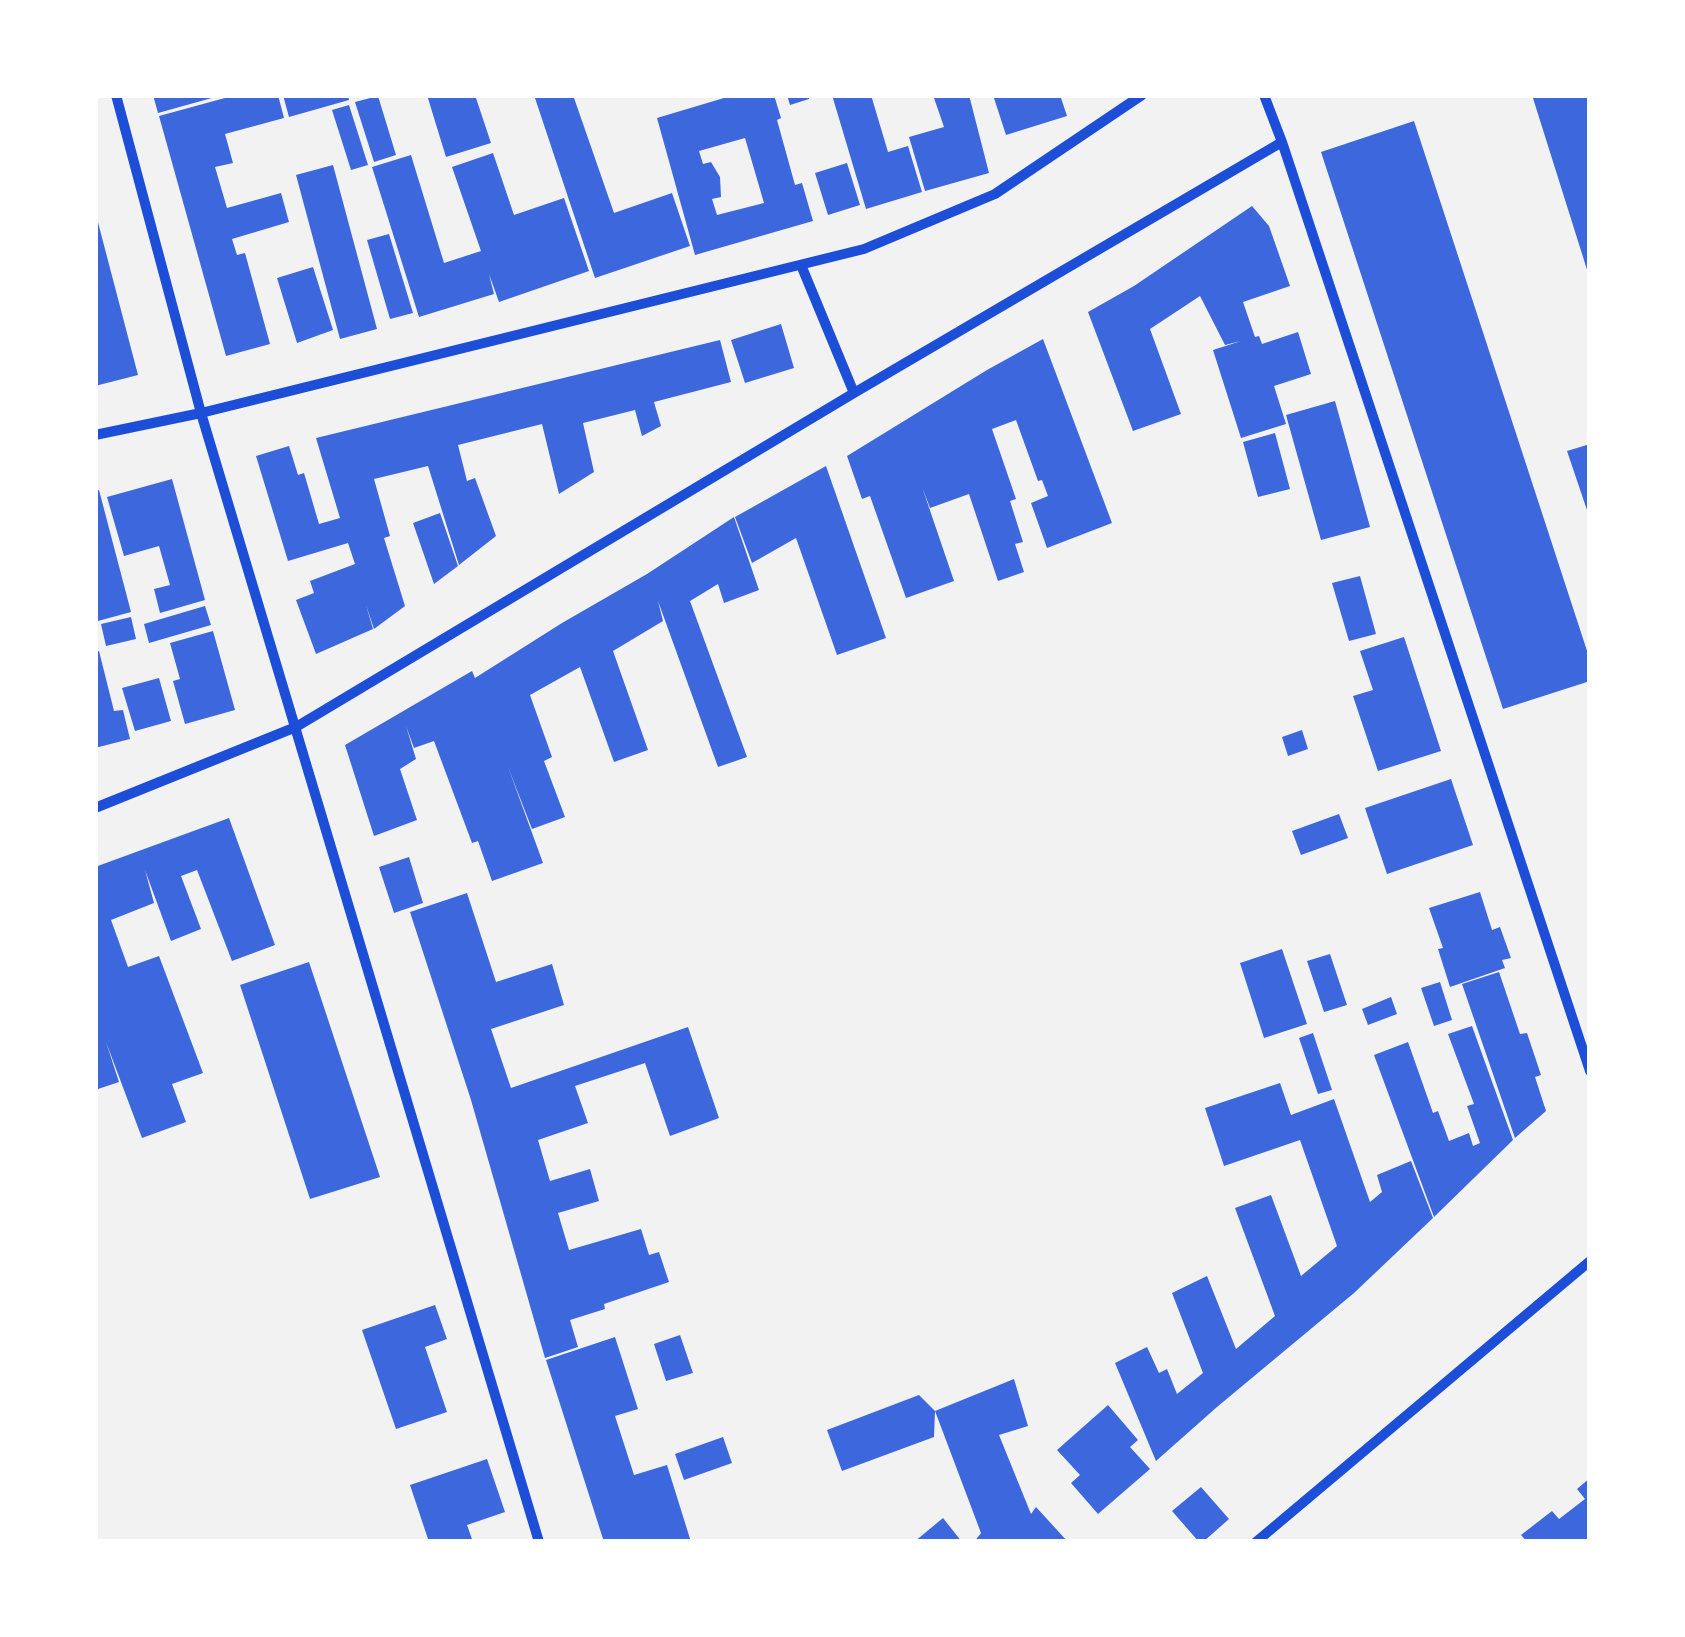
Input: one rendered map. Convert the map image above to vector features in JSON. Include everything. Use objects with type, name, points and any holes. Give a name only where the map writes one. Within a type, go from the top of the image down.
[{"type":"street","points":[[116,95],[201,412],[539,1542]]},
{"type":"street","points":[[95,435],[864,249],[995,194],[1142,95]]},
{"type":"street","points":[[1264,95],[1590,1071]]},
{"type":"street","points":[[95,808],[296,727],[1282,142]]},
{"type":"street","points":[[801,265],[854,393]]},
{"type":"street","points":[[1256,1542],[1590,1260]]},
{"type":"building","points":[[153,95],[219,95],[219,96],[158,113]]},
{"type":"building","points":[[236,95],[278,95],[284,118],[225,134],[233,163],[215,167],[227,208],[281,193],[289,222],[232,239],[237,255],[245,253],[270,344],[226,356],[159,116]]},
{"type":"building","points":[[283,95],[348,95],[349,100],[289,117]]},
{"type":"building","points":[[427,95],[475,95],[491,143],[446,157]]},
{"type":"building","points":[[534,95],[573,95],[614,213],[672,193],[690,246],[595,278]]},
{"type":"building","points":[[734,95],[774,95],[795,185],[802,183],[813,221],[695,255],[657,118]],"holes":[[[745,138],[764,203],[717,215],[712,199],[721,197],[720,177],[711,162],[703,164],[699,151]]]},
{"type":"building","points":[[787,95],[808,95],[809,99],[790,105]]},
{"type":"building","points":[[832,95],[871,95],[888,152],[908,146],[922,192],[866,209]]},
{"type":"building","points":[[933,95],[969,95],[989,173],[925,191],[909,137],[944,127]]},
{"type":"building","points":[[993,95],[1060,95],[1067,116],[1006,135]]},
{"type":"building","points":[[1532,95],[1590,95],[1590,276],[1589,276]]},
{"type":"building","points":[[378,96],[396,155],[374,162],[355,102]]},
{"type":"building","points":[[349,105],[368,165],[351,170],[332,110]]},
{"type":"building","points":[[1414,121],[1590,660],[1590,681],[1503,709],[1321,152]]},
{"type":"building","points":[[493,153],[514,215],[564,198],[589,271],[499,302],[489,274],[494,294],[419,317],[372,167],[411,155],[444,263],[481,251],[452,167]]},
{"type":"building","points":[[847,163],[860,205],[828,215],[815,173]]},
{"type":"building","points":[[333,165],[377,329],[340,339],[296,175]]},
{"type":"building","points":[[1252,206],[1269,226],[1290,286],[1243,302],[1255,337],[1259,336],[1262,344],[1298,332],[1311,374],[1274,386],[1286,424],[1241,438],[1213,350],[1241,341],[1225,345],[1200,296],[1150,329],[1181,414],[1133,431],[1088,312],[1134,286]]},
{"type":"building","points":[[95,211],[138,375],[95,386]]},
{"type":"building","points":[[389,234],[413,313],[390,319],[367,240]]},
{"type":"building","points":[[313,267],[333,330],[297,343],[277,278]]},
{"type":"building","points":[[781,324],[794,368],[745,383],[731,340]]},
{"type":"building","points":[[1043,339],[1112,523],[1047,548],[1031,503],[1048,496],[1042,480],[1038,481],[1016,420],[992,429],[1016,499],[1010,501],[1023,542],[1015,544],[1024,572],[998,581],[969,494],[930,508],[922,487],[954,581],[906,598],[870,496],[862,499],[847,456]]},
{"type":"building","points":[[720,340],[731,382],[654,402],[661,426],[642,436],[635,410],[583,423],[594,472],[559,494],[542,424],[458,445],[467,481],[475,478],[496,536],[459,565],[428,466],[374,479],[390,536],[384,538],[405,606],[374,629],[366,605],[373,629],[316,654],[296,600],[314,593],[310,581],[355,564],[348,543],[288,561],[256,456],[289,446],[298,475],[304,473],[319,524],[340,518],[316,438]]},
{"type":"building","points":[[1335,401],[1370,527],[1321,540],[1286,415]]},
{"type":"building","points":[[1275,433],[1290,489],[1258,497],[1243,442]]},
{"type":"building","points":[[1590,444],[1590,516],[1589,516],[1567,451]]},
{"type":"building","points":[[826,466],[886,638],[837,655],[796,538],[752,563],[735,517]]},
{"type":"building","points":[[172,479],[205,600],[160,613],[154,589],[170,585],[159,546],[124,556],[107,497]]},
{"type":"building","points":[[99,490],[131,612],[98,621],[95,491]]},
{"type":"building","points":[[440,513],[458,566],[434,584],[413,523]]},
{"type":"building","points":[[734,517],[759,590],[724,603],[718,584],[690,601],[747,757],[718,767],[658,601],[663,621],[613,651],[648,750],[614,762],[580,667],[530,695],[552,757],[544,761],[565,817],[532,829],[508,767],[543,863],[492,881],[478,841],[472,843],[434,741],[414,748],[406,726],[416,759],[400,769],[417,820],[374,836],[345,745],[472,671],[475,678]]},
{"type":"building","points":[[1360,576],[1376,634],[1349,641],[1332,583]]},
{"type":"building","points":[[205,606],[211,625],[149,643],[144,624]]},
{"type":"building","points":[[131,617],[136,639],[106,646],[101,624]]},
{"type":"building","points":[[213,631],[235,710],[185,724],[173,681],[180,679],[170,643]]},
{"type":"building","points":[[1404,637],[1441,751],[1378,771],[1353,696],[1373,690],[1360,651]]},
{"type":"building","points":[[99,651],[114,711],[123,710],[130,739],[95,748],[95,652]]},
{"type":"building","points":[[159,678],[171,721],[135,731],[122,688]]},
{"type":"building","points":[[1302,730],[1308,749],[1288,756],[1282,737]]},
{"type":"building","points":[[1451,779],[1473,845],[1387,874],[1365,808]]},
{"type":"building","points":[[1339,814],[1348,838],[1301,855],[1292,831]]},
{"type":"building","points":[[229,818],[275,945],[232,961],[197,870],[181,876],[201,929],[171,941],[145,870],[154,903],[111,920],[128,967],[159,956],[203,1073],[172,1084],[186,1122],[142,1138],[106,1042],[119,1082],[95,1090],[95,867]]},
{"type":"building","points":[[409,857],[423,903],[394,913],[379,867]]},
{"type":"building","points":[[1480,892],[1492,930],[1500,927],[1511,958],[1502,960],[1505,968],[1450,987],[1438,949],[1443,948],[1429,908]]},
{"type":"building","points":[[467,893],[496,982],[552,964],[564,1005],[491,1029],[511,1088],[688,1027],[719,1118],[670,1136],[645,1063],[575,1086],[588,1123],[538,1140],[550,1181],[590,1169],[599,1201],[558,1213],[569,1250],[641,1229],[649,1255],[659,1252],[669,1282],[570,1320],[578,1347],[545,1358],[471,1100],[410,912]]},
{"type":"building","points":[[1282,949],[1307,1024],[1264,1038],[1240,963]]},
{"type":"building","points":[[1330,954],[1347,1005],[1324,1012],[1307,961]]},
{"type":"building","points":[[309,962],[380,1177],[310,1199],[240,985]]},
{"type":"building","points":[[1499,972],[1520,1034],[1527,1033],[1541,1075],[1535,1077],[1546,1111],[1515,1138],[1462,984]]},
{"type":"building","points":[[1440,982],[1452,1020],[1434,1026],[1421,988]]},
{"type":"building","points":[[1391,997],[1397,1014],[1368,1025],[1362,1009]]},
{"type":"building","points":[[1472,1026],[1513,1140],[1434,1217],[1374,1055],[1408,1042],[1433,1113],[1438,1111],[1449,1141],[1469,1133],[1473,1146],[1480,1143],[1467,1106],[1474,1104],[1448,1034]]},
{"type":"building","points":[[1313,1033],[1332,1090],[1318,1094],[1299,1038]]},
{"type":"building","points":[[1280,1083],[1291,1115],[1334,1099],[1370,1202],[1382,1192],[1377,1175],[1411,1161],[1433,1218],[1354,1293],[1156,1461],[1115,1363],[1147,1347],[1159,1373],[1167,1369],[1177,1394],[1203,1373],[1172,1293],[1207,1276],[1236,1349],[1275,1316],[1235,1208],[1271,1195],[1301,1276],[1337,1246],[1300,1140],[1224,1166],[1205,1108]]},
{"type":"building","points":[[435,1305],[447,1339],[425,1347],[447,1412],[396,1429],[362,1330]]},
{"type":"building","points":[[680,1335],[693,1373],[666,1381],[654,1344]]},
{"type":"building","points":[[615,1337],[638,1409],[615,1416],[634,1475],[667,1465],[691,1542],[604,1542],[546,1360]]},
{"type":"building","points":[[1014,1379],[1028,1426],[999,1435],[1031,1514],[1036,1507],[1068,1542],[974,1542],[981,1533],[935,1411]]},
{"type":"building","points":[[919,1395],[935,1411],[934,1437],[842,1471],[827,1430]]},
{"type":"building","points":[[1108,1405],[1138,1440],[1130,1447],[1150,1469],[1098,1514],[1071,1483],[1080,1475],[1057,1450]]},
{"type":"building","points":[[723,1437],[732,1463],[684,1480],[675,1454]]},
{"type":"building","points":[[487,1459],[505,1512],[467,1525],[473,1542],[429,1542],[410,1485]]},
{"type":"building","points":[[1590,1478],[1590,1542],[1527,1542],[1521,1535],[1552,1511],[1559,1519],[1585,1499],[1577,1489]]},
{"type":"building","points":[[1201,1487],[1229,1519],[1199,1542],[1172,1511]]},
{"type":"building","points":[[943,1518],[962,1542],[914,1542]]}]
